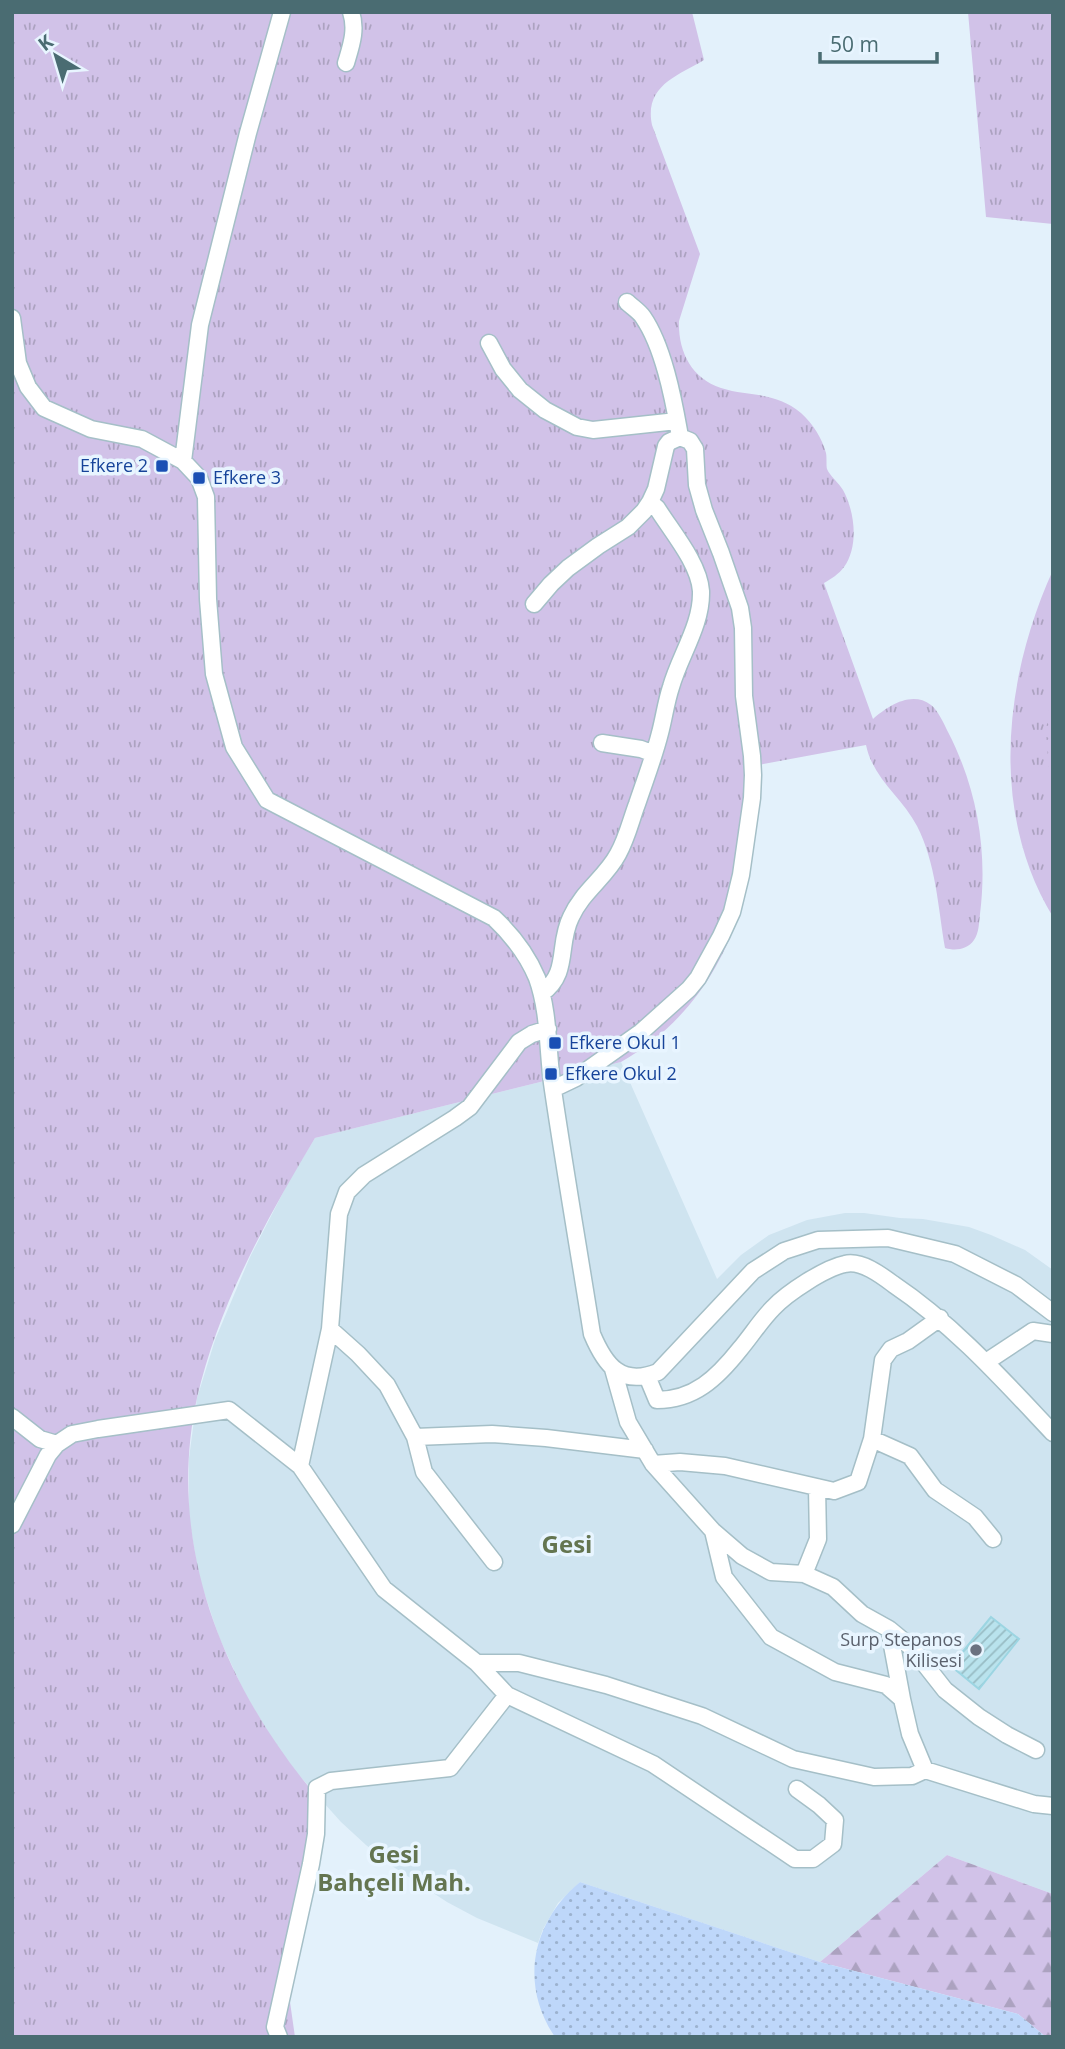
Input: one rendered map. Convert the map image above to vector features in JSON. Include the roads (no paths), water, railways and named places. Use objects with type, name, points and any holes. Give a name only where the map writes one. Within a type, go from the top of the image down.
[{"type":"street","points":[[183,461],[200,325],[248,133],[282,12]]},
{"type":"street","points":[[346,64],[354,38],[351,12]]},
{"type":"street","points":[[553,1089],[576,1077],[641,1032],[698,978],[732,912],[751,810],[752,756],[743,688],[740,608],[725,561],[704,510],[697,485],[695,449],[678,429],[670,386],[651,332],[642,315],[627,303]]},
{"type":"street","points":[[12,318],[18,363],[28,387],[44,408],[91,429],[142,439],[183,461],[199,478],[206,497],[208,598],[214,674],[234,747],[267,800],[494,918],[529,961],[542,993],[553,1089],[592,1334],[600,1353],[613,1369],[635,1377],[658,1371],[752,1271],[783,1251],[818,1240],[888,1238],[955,1254],[1016,1285],[1053,1313]]},
{"type":"street","points":[[489,343],[503,369],[520,390],[545,410],[577,427],[593,430],[678,429]]},
{"type":"street","points":[[534,604],[568,568],[628,527],[650,502],[666,446],[678,429]]},
{"type":"street","points":[[542,993],[553,984],[559,974],[563,938],[576,907],[607,872],[621,849],[654,754],[672,683],[697,621],[701,592],[698,574],[657,508],[650,502]]},
{"type":"street","points":[[602,743],[641,749],[654,754]]},
{"type":"street","points":[[300,1466],[330,1329],[339,1214],[347,1192],[364,1175],[470,1107],[519,1042],[548,1029]]},
{"type":"street","points":[[647,1376],[657,1400],[673,1400],[692,1394],[726,1366],[774,1307],[813,1278],[847,1263],[871,1269],[940,1318],[1053,1433]]},
{"type":"street","points":[[415,1437],[492,1434],[546,1438],[680,1462],[725,1466],[834,1491],[858,1482],[872,1439],[883,1360],[891,1349],[908,1341],[940,1318]]},
{"type":"street","points":[[330,1329],[387,1385],[415,1437],[424,1472],[494,1562]]},
{"type":"street","points":[[986,1362],[1033,1331],[1053,1334]]},
{"type":"street","points":[[613,1369],[628,1422],[649,1457],[713,1531],[742,1556],[771,1572],[804,1574],[833,1587],[862,1614],[889,1629],[912,1648],[945,1690],[979,1717],[1036,1750]]},
{"type":"street","points":[[12,1525],[48,1455],[57,1444],[72,1434],[229,1410],[300,1466],[384,1589],[477,1663],[507,1695],[653,1764],[795,1859],[813,1859],[833,1844],[835,1820],[797,1789]]},
{"type":"street","points":[[12,1417],[40,1439],[57,1444]]},
{"type":"street","points":[[872,1439],[910,1456],[935,1490],[975,1517],[993,1539]]},
{"type":"street","points":[[804,1574],[818,1539],[817,1487]]},
{"type":"street","points":[[713,1531],[724,1577],[771,1637],[835,1672],[886,1685],[902,1699]]},
{"type":"street","points":[[889,1629],[910,1734],[925,1770]]},
{"type":"street","points":[[477,1663],[519,1663],[606,1685],[702,1716],[793,1759],[874,1777],[912,1776],[925,1770],[1034,1804],[1053,1806]]},
{"type":"street","points":[[279,2037],[275,2027],[316,1834],[317,1788],[331,1782],[450,1768],[507,1695]]},
{"type":"place","name":"Efkere 2","points":[[162,466]]},
{"type":"place","name":"Efkere 3","points":[[199,478]]},
{"type":"place","name":"Efkere Okul 1","points":[[555,1043]]},
{"type":"place","name":"Efkere Okul 2","points":[[551,1074]]},
{"type":"place","name":"Surp Stepanos Kilisesi","points":[[976,1650]]},
{"type":"district","name":"Gesi","points":[[567,1545]]},
{"type":"district","name":"Gesi Bahçeli Mah.","points":[[394,1869]]}]
